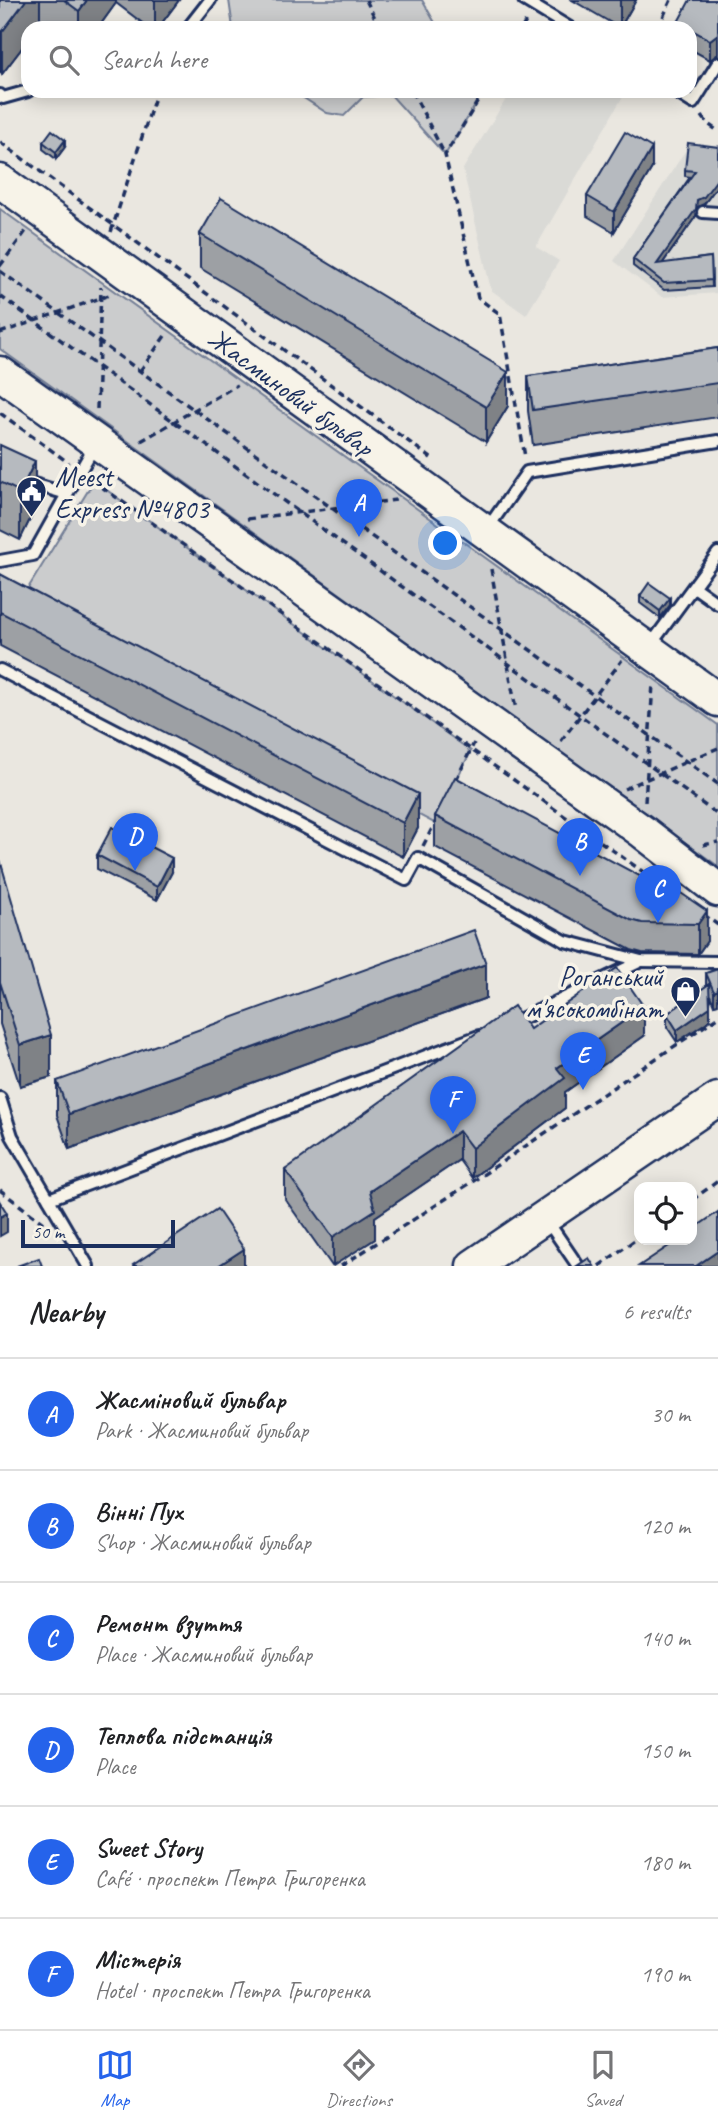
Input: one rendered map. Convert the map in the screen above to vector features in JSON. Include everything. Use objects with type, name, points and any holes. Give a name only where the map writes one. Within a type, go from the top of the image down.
[{"type":"street","name":"Жасминовий бульвар","points":[[0,181],[718,700]]},
{"type":"street","points":[[0,373],[643,832],[707,900]]},
{"type":"street","points":[[473,1266],[612,1167],[718,1099]]},
{"type":"lane","points":[[194,21],[210,0]]},
{"type":"lane","points":[[524,0],[558,21]]},
{"type":"lane","points":[[686,98],[694,103],[718,63]]},
{"type":"lane","points":[[0,95],[3,98],[21,92]]},
{"type":"lane","points":[[703,212],[718,213]]},
{"type":"lane","points":[[484,533],[527,472],[718,441]]},
{"type":"lane","points":[[0,561],[33,555],[80,471],[107,449]]},
{"type":"lane","points":[[0,474],[67,494]]},
{"type":"lane","points":[[646,648],[718,553]]},
{"type":"lane","points":[[694,587],[718,604]]},
{"type":"lane","points":[[0,670],[405,880],[418,858],[565,941],[641,961],[718,962]]},
{"type":"lane","points":[[501,1027],[641,961]]},
{"type":"lane","points":[[49,1199],[488,1032]]},
{"type":"lane","points":[[0,1098],[12,1136],[88,1266]]},
{"type":"lane","points":[[545,1217],[578,1266]]},
{"type":"path","points":[[366,0],[376,21]]},
{"type":"path","points":[[661,21],[671,0]]},
{"type":"path","points":[[416,98],[445,155],[478,298],[500,314],[526,462]]},
{"type":"path","points":[[445,155],[480,98]]},
{"type":"path","points":[[694,103],[708,124],[718,131]]},
{"type":"path","points":[[0,142],[431,458]]},
{"type":"path","points":[[0,333],[176,270]]},
{"type":"path","points":[[0,271],[718,784]]},
{"type":"path","points":[[0,296],[718,816]]},
{"type":"path","points":[[107,449],[194,410],[290,354]]},
{"type":"path","points":[[0,413],[524,789],[685,901]]},
{"type":"path","points":[[162,530],[433,496]]},
{"type":"path","points":[[484,533],[504,632],[507,665],[533,754],[524,789]]},
{"type":"path","points":[[533,754],[579,716],[594,697],[646,648]]},
{"type":"path","points":[[643,832],[650,736],[646,648]]},
{"type":"path","points":[[453,787],[485,720]]},
{"type":"path","points":[[598,800],[718,748]]},
{"type":"path","points":[[418,858],[440,811]]},
{"type":"path","points":[[656,896],[662,886]]},
{"type":"path","points":[[707,900],[718,925]]},
{"type":"path","points":[[341,1266],[472,1182],[718,1017]]},
{"type":"path","points":[[697,1196],[718,1181]]},
{"type":"path","points":[[0,1190],[78,1250]]},
{"type":"path","points":[[599,1266],[634,1241]]},
{"type":"shaded area","points":[[229,0],[422,0],[434,21],[232,21]]},
{"type":"shaded area","points":[[304,98],[362,98],[344,116],[327,113]]},
{"type":"shaded area","points":[[394,98],[480,98],[445,155]]},
{"type":"shaded area","points":[[507,98],[622,98],[536,247],[559,261],[526,315],[491,290],[463,169]]},
{"type":"shaded area","points":[[687,148],[718,152],[718,293],[662,297],[614,261]]},
{"type":"shaded area","points":[[0,209],[718,725],[718,866],[0,349]]},
{"type":"shaded area","points":[[94,481],[471,751],[434,823],[21,605],[22,598]]},
{"type":"building","points":[[0,0],[26,0],[2,32],[0,30]]},
{"type":"building","points":[[64,0],[87,0],[79,11]]},
{"type":"building","points":[[690,0],[718,0],[718,34],[710,40],[697,33],[697,21],[679,21]]},
{"type":"building","points":[[52,130],[65,140],[56,152],[43,142]]},
{"type":"building","points":[[625,132],[652,148],[614,212],[587,196]]},
{"type":"building","points":[[688,143],[718,147],[718,178],[704,197],[697,200],[696,209],[657,264],[711,257],[712,280],[664,283],[633,259],[695,171],[685,170]]},
{"type":"building","points":[[221,198],[508,372],[486,407],[200,234]]},
{"type":"building","points":[[718,348],[718,383],[533,410],[528,376]]},
{"type":"building","points":[[0,445],[35,461],[20,492],[0,482]]},
{"type":"building","points":[[0,574],[418,794],[403,823],[0,612]]},
{"type":"building","points":[[649,583],[670,598],[660,611],[640,596]]},
{"type":"building","points":[[455,777],[675,895],[678,891],[707,911],[698,924],[642,923],[631,920],[435,816]]},
{"type":"building","points":[[112,827],[172,858],[157,887],[97,855]]},
{"type":"building","points":[[0,860],[51,1035],[20,1045],[0,982]]},
{"type":"building","points":[[474,930],[486,964],[69,1114],[57,1081]]},
{"type":"building","points":[[617,968],[644,1007],[557,1068],[565,1078],[472,1148],[459,1131],[370,1191],[375,1210],[333,1237],[285,1170],[514,1006],[530,1029]]},
{"type":"building","points":[[718,969],[718,990],[714,992],[706,973]]},
{"type":"building","points":[[709,984],[710,1007],[677,1030],[667,1014]]},
{"type":"building","points":[[0,1202],[7,1213],[0,1217]]},
{"type":"building","points":[[217,1209],[244,1249],[218,1266],[133,1265]]},
{"type":"building","points":[[718,1212],[718,1251],[696,1266],[639,1266],[670,1245],[697,1245],[697,1227]]},
{"type":"building","points":[[39,1258],[42,1266],[17,1266]]},
{"type":"building","points":[[589,1258],[594,1266],[577,1266]]},
{"type":"place","name":"Meest Express №4803","points":[[32,519]]},
{"type":"place","name":"Жасміновий бульвар","points":[[359,537]]},
{"type":"place","name":"Теплова підстанція","points":[[135,871]]},
{"type":"place","name":"Вінні Пух","points":[[580,876]]},
{"type":"place","name":"Ремонт взуття","points":[[658,923]]},
{"type":"place","name":"Роганський м'ясокомбінат","points":[[686,1019]]},
{"type":"place","name":"Sweet Story","points":[[583,1090]]},
{"type":"place","name":"Містерія","points":[[453,1134]]}]
